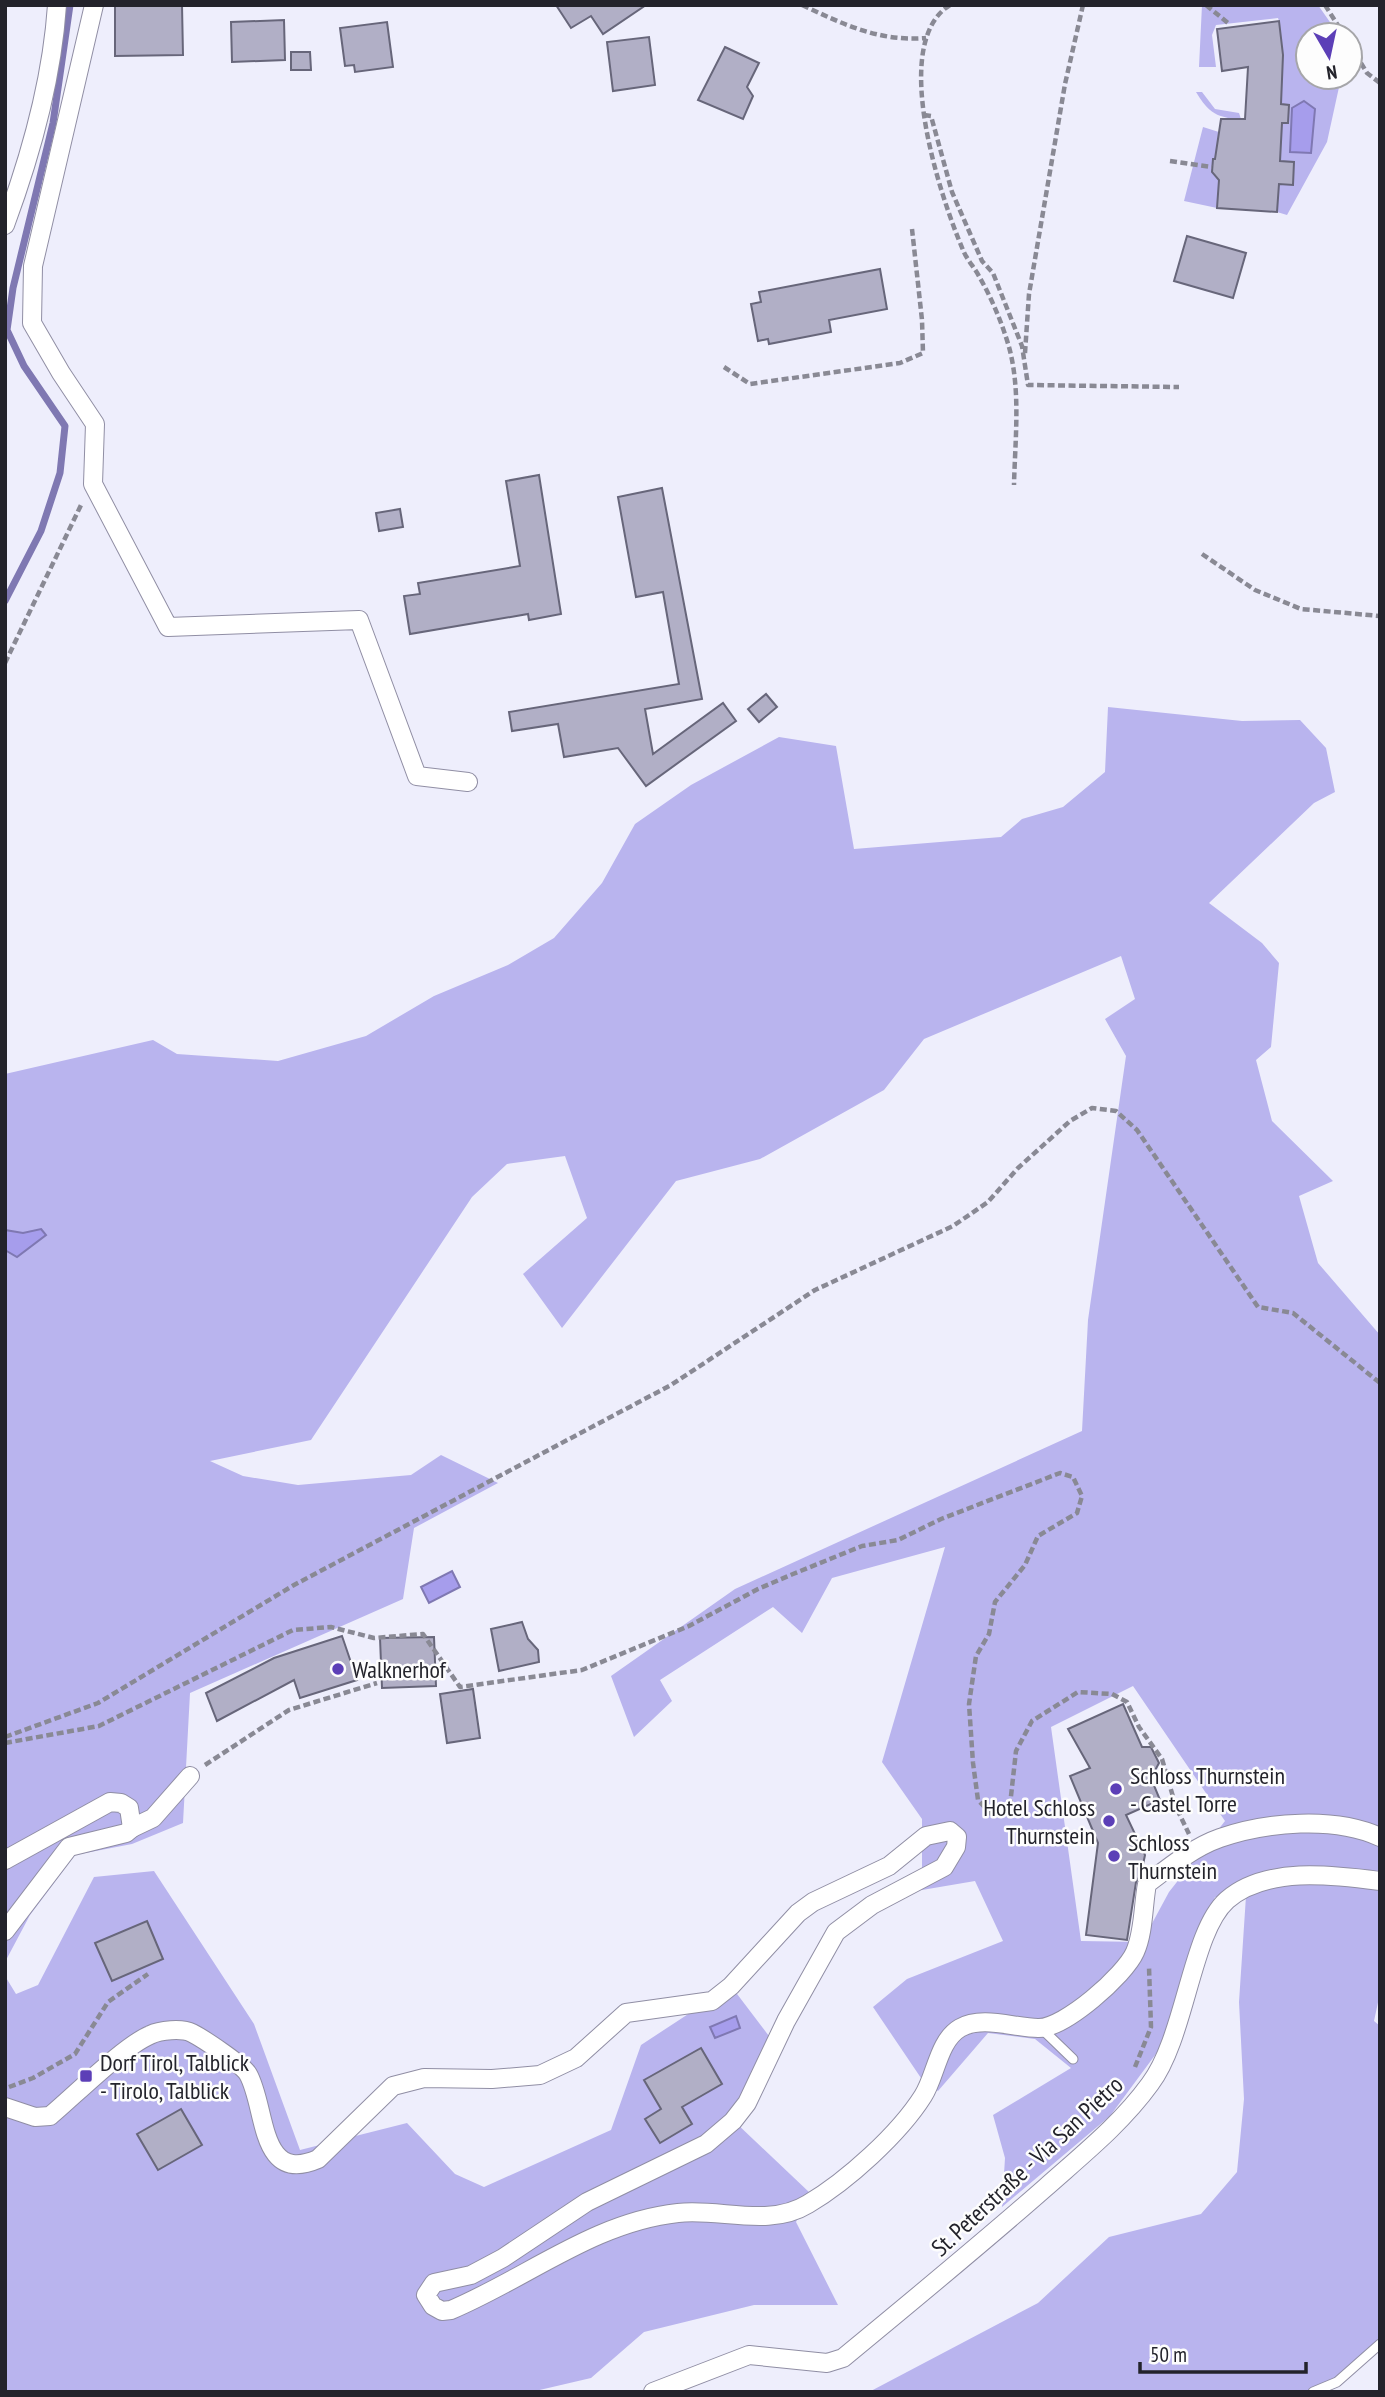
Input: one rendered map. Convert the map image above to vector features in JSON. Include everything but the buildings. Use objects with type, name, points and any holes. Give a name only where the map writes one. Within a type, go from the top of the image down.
[{"type":"street","points":[[5,225],[21,183],[54,50],[57,5]]},
{"type":"street","points":[[94,5],[33,266],[33,323],[61,373],[95,424],[93,484],[168,627],[359,620],[417,776],[468,782]]},
{"type":"street","points":[[5,1931],[69,1847],[119,1836],[153,1818],[190,1776]]},
{"type":"street","points":[[5,1860],[110,1802],[121,1803],[129,1808],[132,1828]]},
{"type":"street","points":[[5,2107],[35,2116],[50,2116],[150,2034],[190,2032],[247,2071],[269,2144],[276,2157],[287,2163],[303,2166],[318,2159],[393,2086],[424,2078],[492,2079],[540,2075],[576,2058],[626,2012],[712,2001],[731,1986],[798,1913],[813,1902],[889,1866],[926,1836],[950,1831],[957,1837],[956,1847],[944,1867],[872,1905],[836,1932],[786,2021],[747,2103],[733,2121],[706,2144],[587,2202],[503,2258],[471,2275],[434,2283],[426,2295],[433,2306],[442,2311],[461,2305],[606,2231],[654,2216],[694,2211],[761,2216],[805,2206],[827,2192],[911,2114],[929,2087],[941,2053],[957,2029],[967,2024],[988,2023],[1042,2029],[1066,2019],[1123,1969],[1136,1951],[1147,1884],[1218,1838],[1292,1825],[1338,1825],[1380,1837]]},
{"type":"street","name":"St. Peterstraße - Via San Pietro","points":[[653,2392],[749,2356],[827,2363],[843,2358],[1007,2221],[1125,2115],[1166,2059],[1209,1928],[1225,1902],[1254,1885],[1292,1877],[1337,1876],[1380,1881]]},
{"type":"lane","points":[[1042,2029],[1073,2059]]},
{"type":"lane","points":[[1313,2392],[1337,2382],[1380,2344]]},
{"type":"path","points":[[802,5],[859,31],[884,38],[926,38]]},
{"type":"path","points":[[950,5],[938,13],[929,25],[921,57],[920,97],[939,177],[964,252],[992,300],[1009,348],[1016,391],[1014,485]]},
{"type":"path","points":[[1024,359],[1029,294],[1065,84],[1083,5]]},
{"type":"path","points":[[1206,5],[1228,23]]},
{"type":"path","points":[[1325,5],[1335,21]]},
{"type":"path","points":[[1364,68],[1380,83]]},
{"type":"path","points":[[924,115],[931,116],[952,192],[982,261],[993,273],[1024,359],[1028,385],[1179,387]]},
{"type":"path","points":[[1170,161],[1212,167]]},
{"type":"path","points":[[724,367],[750,383],[900,363],[923,353],[912,229]]},
{"type":"path","points":[[5,663],[93,484]]},
{"type":"path","points":[[1202,554],[1255,590],[1301,609],[1380,616]]},
{"type":"path","points":[[5,1737],[98,1703],[294,1585],[671,1385],[815,1290],[953,1226],[988,1202],[1018,1168],[1070,1121],[1093,1108],[1116,1111],[1137,1130],[1258,1307],[1293,1313],[1380,1383]]},
{"type":"path","points":[[5,1743],[99,1726],[293,1630],[331,1627],[374,1638],[424,1634],[460,1687],[582,1670],[689,1626],[781,1579],[862,1546],[898,1540],[941,1519],[1060,1473],[1073,1477],[1082,1496],[1077,1513],[1038,1536],[1025,1565],[995,1602],[989,1634],[976,1657],[969,1704],[978,1800],[992,1815],[1009,1814],[1016,1751],[1032,1721],[1078,1692],[1112,1694],[1127,1702],[1139,1727],[1162,1759],[1176,1807],[1196,1850]]},
{"type":"path","points":[[190,1776],[241,1739],[289,1710],[377,1683]]},
{"type":"path","points":[[1134,2070],[1151,2027],[1149,1963]]},
{"type":"path","points":[[5,2089],[33,2078],[75,2054],[108,2003],[148,1974]]},
{"type":"shaded area","points":[[1202,5],[1318,5],[1329,21],[1294,21],[1294,91],[1338,91],[1327,142],[1287,215],[1277,212],[1279,184],[1292,184],[1294,162],[1280,161],[1281,130],[1271,129],[1289,106],[1281,104],[1283,55],[1278,18],[1216,25],[1212,35],[1216,67],[1199,67]]},
{"type":"shaded area","points":[[1196,92],[1202,92],[1215,109],[1239,113],[1244,128],[1209,109]]},
{"type":"shaded area","points":[[1304,101],[1315,109],[1311,153],[1290,152],[1292,108]]},
{"type":"shaded area","points":[[1203,127],[1222,133],[1220,159],[1213,160],[1212,172],[1219,180],[1217,208],[1184,201]]},
{"type":"shaded area","points":[[1108,707],[1242,721],[1300,720],[1326,748],[1335,792],[1314,803],[1209,903],[1262,943],[1279,963],[1271,1047],[1256,1060],[1272,1121],[1333,1181],[1299,1196],[1318,1263],[1380,1335],[1380,1993],[1374,2021],[1380,2026],[1380,2344],[1316,2392],[869,2392],[1038,2303],[1109,2237],[1201,2214],[1237,2172],[1244,2099],[1239,2002],[1246,1896],[1215,1897],[1164,2043],[1110,2116],[1002,2207],[1005,2158],[993,2115],[1071,2068],[1035,2039],[988,2033],[938,2091],[921,2078],[873,2007],[907,1979],[1003,1941],[975,1881],[922,1890],[922,1819],[882,1762],[945,1547],[832,1578],[802,1633],[773,1607],[660,1680],[672,1701],[634,1737],[611,1676],[735,1589],[1082,1431],[1088,1320],[1126,1056],[1105,1019],[1135,999],[1121,956],[924,1039],[884,1090],[760,1159],[676,1181],[562,1328],[523,1274],[587,1218],[565,1156],[507,1164],[472,1197],[311,1440],[210,1461],[243,1476],[298,1485],[411,1475],[441,1455],[498,1483],[414,1528],[403,1599],[190,1693],[183,1823],[132,1844],[75,1855],[30,1915],[5,1962],[5,1074],[153,1040],[177,1054],[278,1061],[366,1036],[434,996],[508,965],[554,938],[602,883],[635,824],[691,785],[779,737],[836,746],[854,849],[1001,837],[1022,819],[1063,807],[1105,772]],"holes":[[[1133,1686],[1225,1821],[1169,1892],[1142,1942],[1081,1941],[1051,1727]]]},
{"type":"shaded area","points":[[41,1229],[46,1235],[17,1257],[5,1250],[5,1230],[23,1233]]},
{"type":"shaded area","points":[[452,1571],[460,1587],[429,1603],[421,1587]]},
{"type":"shaded area","points":[[154,1871],[254,2024],[300,2150],[407,2123],[455,2174],[484,2187],[611,2130],[641,2045],[731,1986],[775,2044],[734,2121],[810,2193],[796,2222],[838,2305],[754,2305],[644,2332],[591,2378],[531,2392],[5,2392],[5,1976],[16,1994],[38,1985],[94,1877]]},
{"type":"shaded area","points":[[736,2016],[740,2028],[715,2038],[710,2027]]},
{"type":"waterway","points":[[5,601],[41,531],[60,473],[65,426],[24,366],[7,330],[13,288],[53,123],[70,5]]},
{"type":"place","name":"Walknerhof","points":[[338,1669]]},
{"type":"place","name":"Schloss Thurnstein - Castel Torre","points":[[1116,1789]]},
{"type":"place","name":"Hotel Schloss Thurnstein","points":[[1109,1821]]},
{"type":"place","name":"Schloss Thurnstein","points":[[1114,1856]]},
{"type":"place","name":"Dorf Tirol, Talblick - Tirolo, Talblick","points":[[86,2076]]}]
